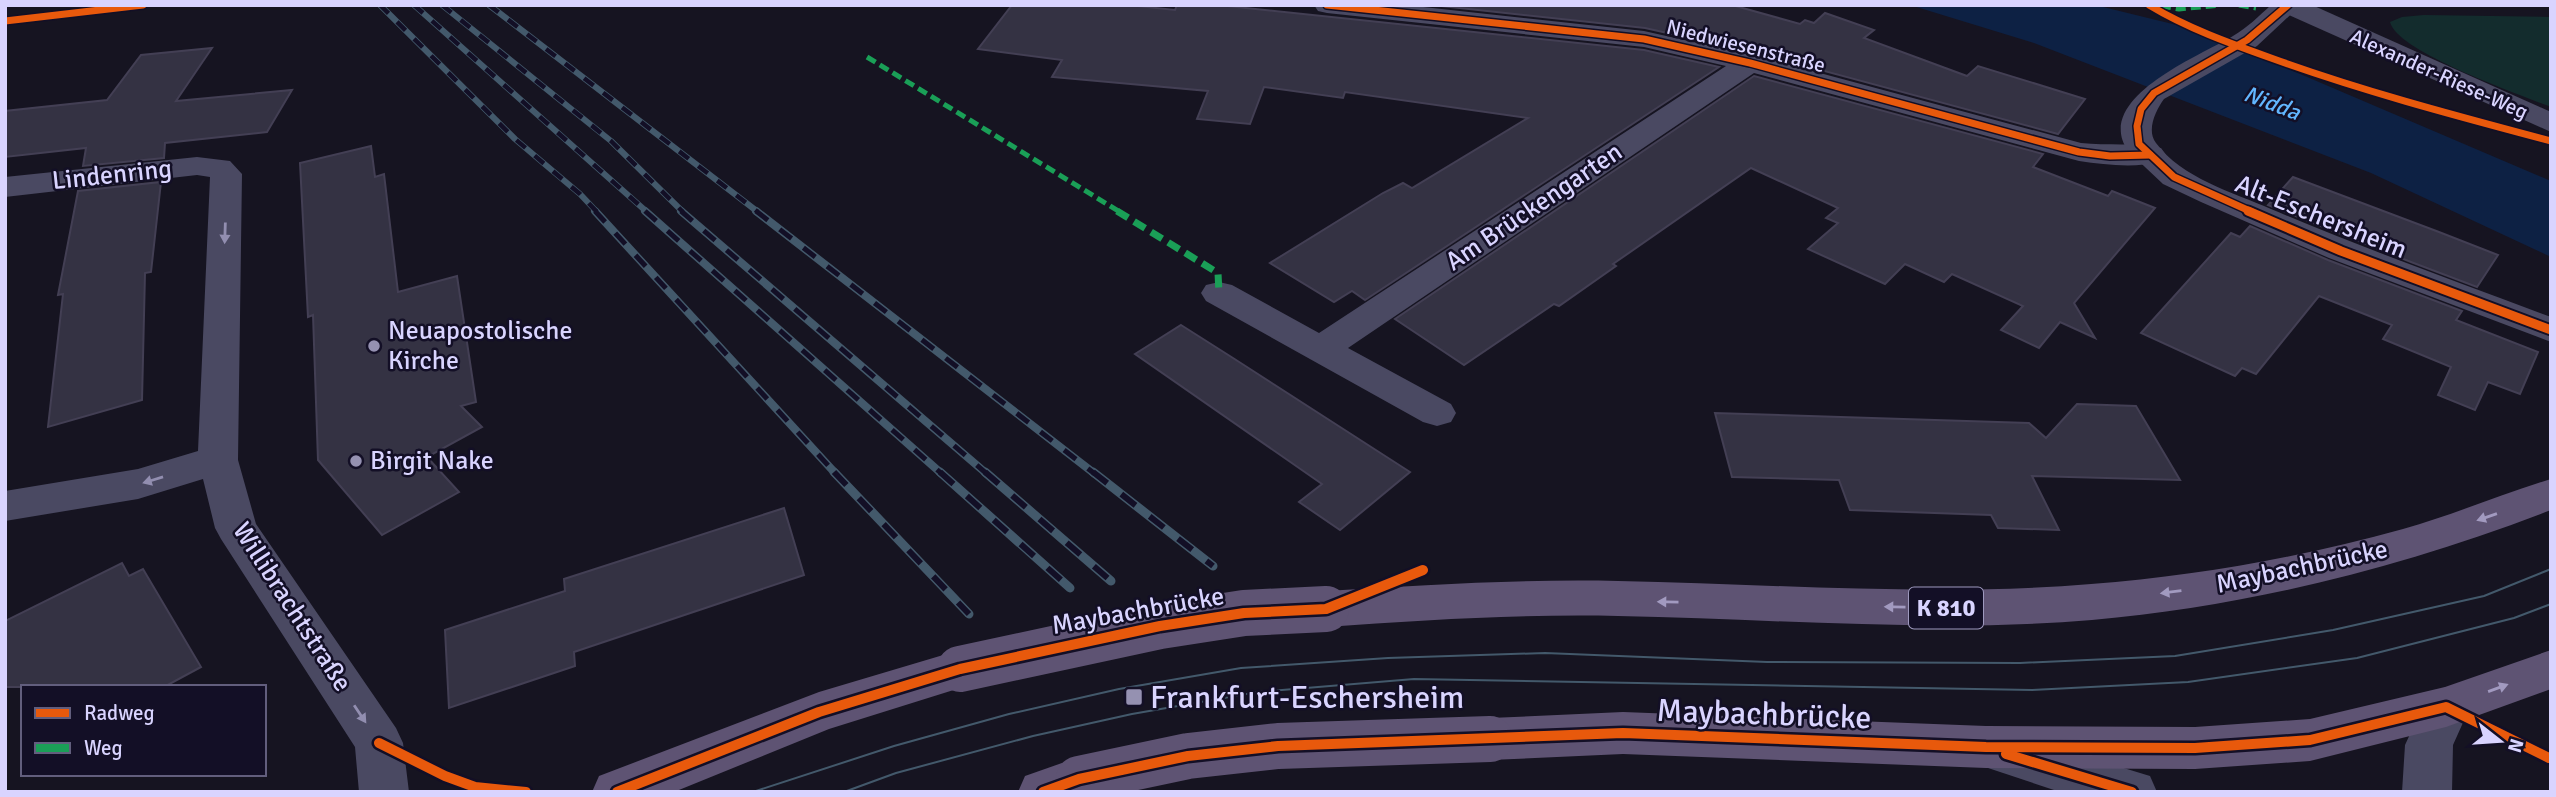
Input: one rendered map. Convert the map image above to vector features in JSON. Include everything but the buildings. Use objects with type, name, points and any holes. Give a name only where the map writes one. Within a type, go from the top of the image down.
[{"type":"main road","name":"Maybachbrücke","points":[[617,792],[818,712],[960,670],[1160,626],[1244,613],[1513,598],[1939,608],[2096,601],[2240,583],[2397,548],[2551,494]]},
{"type":"main road","name":"Maybachbrücke","points":[[1061,786],[1188,756],[1278,746],[1623,733],[1986,747],[2195,748],[2310,740],[2446,707],[2551,669]]},
{"type":"street","name":"Niedwiesenstraße","points":[[1327,5],[1644,40],[1750,63],[2079,152],[2110,156],[2150,155]]},
{"type":"street","name":"Alt-Eschersheim","points":[[2288,5],[2247,40],[2154,93],[2141,109],[2137,125],[2139,144],[2174,177],[2225,201],[2341,251],[2551,330]]},
{"type":"street","name":"Alexander-Riese-Weg","points":[[2288,5],[2551,123]]},
{"type":"street","name":"Am Brückengarten","points":[[1319,350],[1750,63]]},
{"type":"street","name":"Lindenring","points":[[5,187],[197,166],[219,169]]},
{"type":"street","name":"Willibrachtstraße","points":[[219,169],[226,174],[218,460],[236,528],[379,743],[384,792]]},
{"type":"street","points":[[1219,293],[1437,414]]},
{"type":"street","points":[[5,506],[138,484],[218,460]]},
{"type":"street","points":[[2427,792],[2429,745],[2446,707]]},
{"type":"street","points":[[1986,747],[2132,792]]},
{"type":"green space","points":[[2402,17],[2551,17],[2551,107],[2436,59],[2398,34],[2390,22]]},
{"type":"water","name":"Nidda","points":[[1910,5],[2095,5],[2197,30],[2551,181],[2551,257],[2371,173],[2034,43]]},
{"type":"tram line","points":[[753,792],[894,746],[1009,714],[1119,689],[1241,668],[1388,658],[1545,653],[1767,662],[2020,663],[2175,656],[2333,630],[2484,596],[2551,569]]},
{"type":"tram line","points":[[844,792],[896,773],[1033,736],[1132,714],[1258,692],[1414,679],[2032,690],[2188,682],[2357,658],[2514,618],[2551,604]]},
{"type":"railway","points":[[380,5],[515,139],[580,194],[597,212]]},
{"type":"railway","points":[[414,5],[647,212]]},
{"type":"railway","points":[[442,5],[611,141],[683,212]]},
{"type":"railway","points":[[489,5],[758,212]]},
{"type":"railway","points":[[595,211],[836,474]]},
{"type":"railway","points":[[645,211],[942,474]]},
{"type":"railway","points":[[681,211],[987,474]]},
{"type":"railway","points":[[756,211],[1095,474]]},
{"type":"railway","points":[[834,472],[969,614]]},
{"type":"railway","points":[[940,472],[1070,588]]},
{"type":"railway","points":[[985,472],[1111,581]]},
{"type":"railway","points":[[1093,472],[1213,566]]},
{"type":"marked path","points":[[2161,6],[2179,9],[2220,5]]},
{"type":"marked path","points":[[2239,5],[2256,8]]},
{"type":"marked path","points":[[867,57],[1218,273],[1219,293]]},
{"type":"cycle path","points":[[5,21],[143,5]]},
{"type":"cycle path","points":[[1327,5],[1644,39],[1750,63],[2079,152],[2110,156],[2150,155]]},
{"type":"cycle path","points":[[2149,5],[2202,32],[2293,66],[2403,101],[2551,141]]},
{"type":"cycle path","points":[[2288,5],[2247,40],[2154,93],[2141,109],[2137,126],[2139,144],[2174,177],[2212,195],[2341,251],[2551,330]]},
{"type":"cycle path","points":[[617,792],[819,712],[960,669],[1160,626],[1244,613],[1326,609],[1423,570]]},
{"type":"cycle path","points":[[1043,792],[1079,779],[1188,756],[1278,746],[1623,733],[1986,747],[2195,748],[2310,740],[2446,707],[2549,758]]},
{"type":"cycle path","points":[[379,743],[445,776],[475,787],[526,792]]},
{"type":"cycle path","points":[[2006,754],[2132,792]]},
{"type":"place","name":"Neuapostolische Kirche","points":[[374,346]]},
{"type":"place","name":"Birgit Nake","points":[[356,461]]},
{"type":"place","name":"Frankfurt-Eschersheim","points":[[1134,697]]}]
